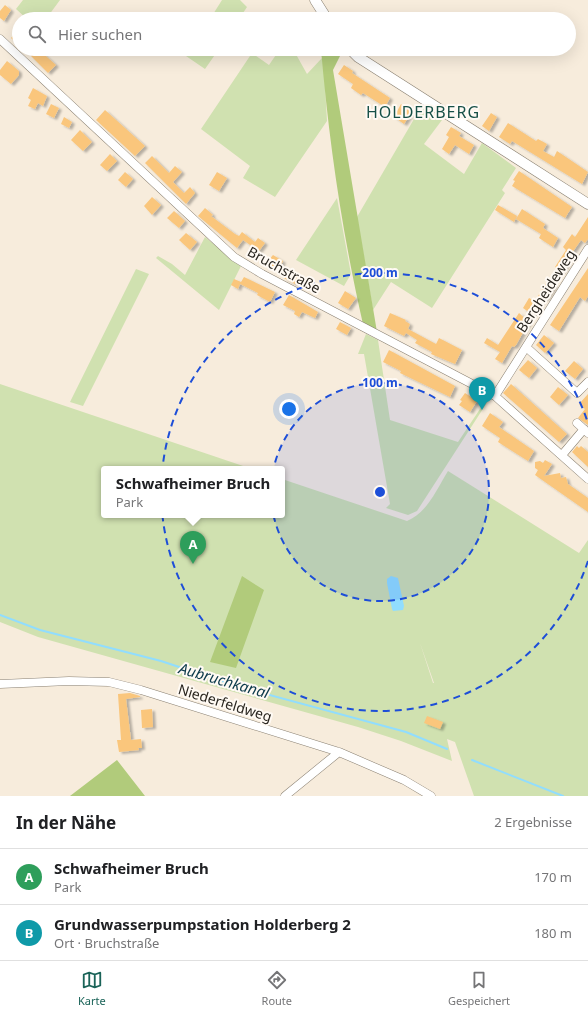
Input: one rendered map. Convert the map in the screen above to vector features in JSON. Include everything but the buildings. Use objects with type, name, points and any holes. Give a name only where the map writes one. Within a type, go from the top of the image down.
[{"type":"main road","points":[[315,0],[323,12]]},
{"type":"main road","points":[[357,56],[588,204]]},
{"type":"street","name":"Bruchstraße","points":[[0,39],[12,50]]},
{"type":"street","name":"Bruchstraße","points":[[18,56],[234,257],[262,274],[495,396],[588,479]]},
{"type":"street","name":"Bergheideweg","points":[[495,396],[588,249]]},
{"type":"street","name":"Bergheideweg","points":[[526,347],[577,393],[588,382]]},
{"type":"street","points":[[562,455],[583,429]]},
{"type":"street","name":"Niederfeldweg","points":[[0,684],[69,681],[109,682],[141,690],[339,752],[404,780],[431,796]]},
{"type":"street","points":[[285,796],[339,752]]},
{"type":"green space","points":[[23,0],[60,0],[51,12],[19,12],[16,9]]},
{"type":"green space","points":[[222,0],[240,0],[247,7],[244,12],[214,12]]},
{"type":"green space","points":[[186,56],[214,56],[205,69]]},
{"type":"green space","points":[[250,56],[256,56],[269,65],[275,56],[297,56],[307,74],[322,58],[322,56],[323,56],[327,121],[275,197],[243,178],[250,166],[201,129]]},
{"type":"green space","points":[[322,56],[340,56],[333,70],[377,332],[363,324],[355,290],[337,187]]},
{"type":"green space","points":[[421,107],[442,120],[424,144],[464,174],[482,143],[516,168],[502,190],[505,193],[432,308],[391,282],[373,310],[357,217]]},
{"type":"green space","points":[[337,198],[351,274],[344,286],[296,260]]},
{"type":"green space","points":[[205,237],[241,266],[219,310],[156,258],[158,256],[172,264],[185,275]]},
{"type":"green space","points":[[136,269],[149,274],[83,406],[70,402]]},
{"type":"green space","points":[[366,334],[378,340],[390,420],[458,442],[486,400],[488,401],[417,511],[408,515],[386,508],[390,504],[364,354],[358,354]]},
{"type":"green space","points":[[0,384],[243,466],[101,466],[101,518],[285,518],[285,480],[407,521],[420,512],[431,500],[448,471],[579,553],[588,540],[588,796],[474,796],[455,742],[447,739],[452,761],[401,741],[358,727],[38,637],[0,622]],"holes":[[[420,643],[434,683],[433,683]]]},
{"type":"green space","points":[[242,576],[264,590],[236,668],[210,662]]},
{"type":"green space","points":[[117,760],[145,796],[70,796]]},
{"type":"water","points":[[391,576],[398,578],[404,606],[403,610],[393,611],[392,609],[387,583],[387,579]]},
{"type":"waterway","name":"Aubruchkanal","points":[[0,615],[40,630],[161,661],[233,685],[406,732],[447,749]]},
{"type":"waterway","name":"Aubruchkanal","points":[[472,760],[563,796]]},
{"type":"place","name":"Grundwasserpumpstation Holderberg 2","points":[[482,410]]},
{"type":"place","name":"Schwafheimer Bruch","points":[[193,564]]},
{"type":"district","name":"HOLDERBERG","points":[[423,112]]}]
